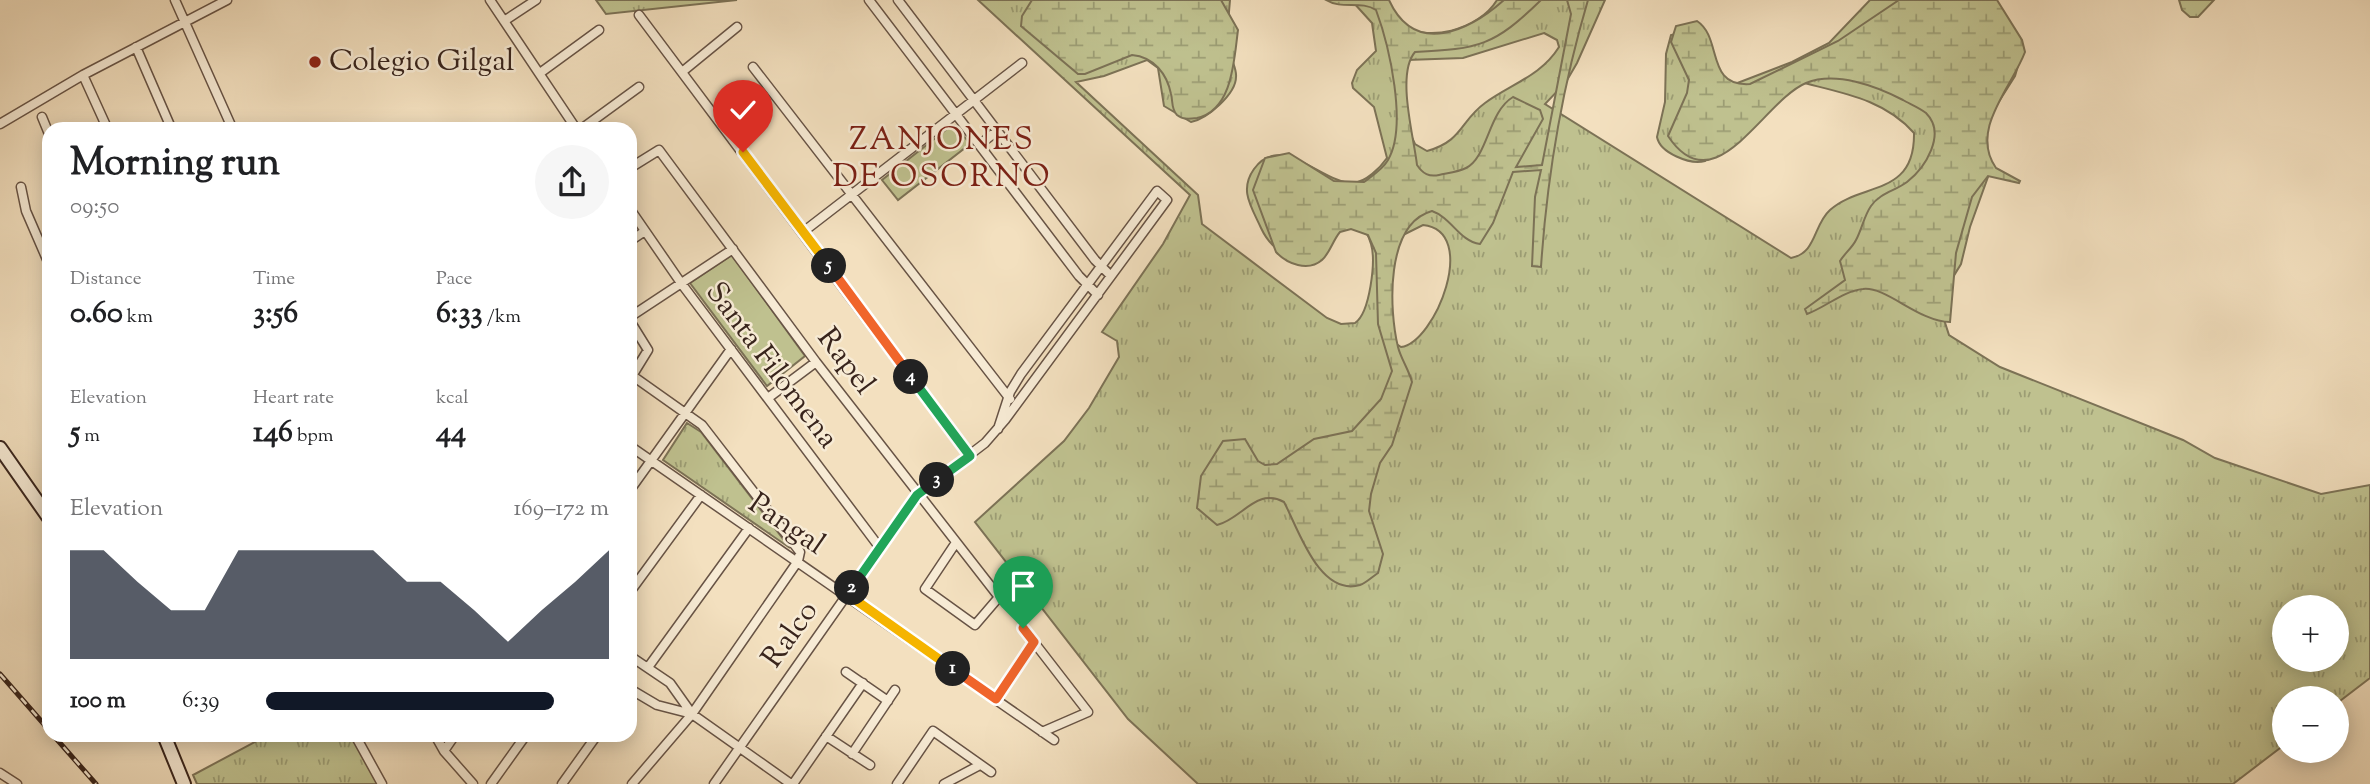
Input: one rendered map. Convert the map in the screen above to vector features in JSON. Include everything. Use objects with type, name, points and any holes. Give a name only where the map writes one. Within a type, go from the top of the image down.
[{"type":"street","points":[[175,0],[230,122]]},
{"type":"street","points":[[0,124],[83,75],[227,0]]},
{"type":"street","points":[[490,0],[574,122]]},
{"type":"street","points":[[504,20],[536,0]]},
{"type":"street","points":[[869,0],[1087,286],[1098,295]]},
{"type":"street","points":[[898,0],[1101,267],[1111,276]]},
{"type":"street","points":[[639,15],[970,456]]},
{"type":"street","points":[[682,72],[737,27]]},
{"type":"street","points":[[540,73],[598,30]]},
{"type":"street","points":[[136,47],[169,122]]},
{"type":"street","points":[[803,232],[1023,63]]},
{"type":"street","points":[[753,67],[1016,405]]},
{"type":"street","points":[[83,75],[104,122]]},
{"type":"street","points":[[590,122],[639,87]]},
{"type":"street","points":[[42,117],[44,122]]},
{"type":"street","points":[[979,145],[997,131]]},
{"type":"street","name":"Rapel","points":[[637,164],[659,150],[917,495],[999,597],[975,625],[925,589],[955,544]]},
{"type":"street","points":[[21,187],[26,211],[42,241]]},
{"type":"street","name":"Ralco","points":[[714,784],[917,495],[970,456],[998,429],[1016,405],[1167,200],[1157,191],[1021,374],[1008,397],[998,429]]},
{"type":"street","name":"Santa Filomena","points":[[637,219],[681,284],[880,548]]},
{"type":"street","points":[[637,236],[645,231]]},
{"type":"street","points":[[637,314],[733,249]]},
{"type":"street","points":[[637,331],[648,350],[637,366]]},
{"type":"street","points":[[637,481],[731,349]]},
{"type":"street","points":[[768,398],[816,362]]},
{"type":"street","points":[[632,784],[692,713],[798,561],[800,552],[710,433],[637,379]]},
{"type":"street","points":[[0,448],[42,506]]},
{"type":"street","name":"Pangal","points":[[637,451],[1054,740]]},
{"type":"street","points":[[637,582],[701,495]]},
{"type":"street","points":[[649,666],[750,528]]},
{"type":"street","points":[[1023,628],[1088,712],[1042,732]]},
{"type":"street","points":[[996,699],[1034,642]]},
{"type":"street","points":[[637,660],[649,666],[679,692],[692,713]]},
{"type":"street","points":[[846,672],[888,701]]},
{"type":"street","points":[[637,696],[657,705],[692,713],[792,784],[863,683]]},
{"type":"street","points":[[852,754],[895,690]]},
{"type":"street","points":[[897,784],[933,731],[991,772]]},
{"type":"street","points":[[826,736],[870,765]]},
{"type":"street","points":[[167,742],[184,784]]},
{"type":"street","points":[[359,742],[382,784]]},
{"type":"street","points":[[439,742],[473,784]]},
{"type":"street","points":[[444,751],[450,742]]},
{"type":"street","points":[[491,784],[521,742]]},
{"type":"street","points":[[562,784],[592,742]]},
{"type":"street","points":[[944,784],[981,765]]},
{"type":"street","points":[[0,773],[17,784]]},
{"type":"green space","points":[[596,0],[737,0],[606,14]]},
{"type":"green space","points":[[978,0],[1230,0],[1229,35],[1236,74],[1235,84],[1219,105],[1198,120],[1191,122],[1164,106],[1158,68],[1147,60],[1104,76],[1076,82],[1198,195],[1202,224],[1327,318],[1341,324],[1355,323],[1365,309],[1368,298],[1372,252],[1364,229],[1354,216],[1296,258],[1279,250],[1267,239],[1250,205],[1247,184],[1254,169],[1265,159],[1277,155],[1302,162],[1341,181],[1353,183],[1368,177],[1387,158],[1374,107],[1353,88],[1357,70],[1376,51],[1372,23],[1353,2],[1383,0],[1398,23],[1410,29],[1437,33],[1451,31],[1478,19],[1497,0],[1605,0],[1577,63],[1566,82],[1545,104],[1791,258],[1806,250],[1830,210],[1843,201],[1884,185],[1906,168],[1912,154],[1914,133],[1902,121],[1876,105],[1847,94],[1800,82],[1705,161],[1692,161],[1676,156],[1659,143],[1657,137],[1665,102],[1666,54],[1671,35],[1684,32],[1727,87],[1792,62],[1829,43],[1870,0],[1994,0],[2022,52],[2015,76],[1986,122],[1989,174],[1970,227],[1961,264],[1944,292],[1940,307],[1949,335],[2000,367],[2183,440],[2215,458],[2321,494],[2370,485],[2370,678],[2349,694],[2349,686],[2272,686],[2272,754],[2233,784],[1198,784],[1128,719],[975,522],[1064,441],[1089,408],[1119,357],[1117,341],[1102,332],[1163,244],[1190,195]],"holes":[[[1544,33],[1557,40],[1559,47],[1544,65],[1485,103],[1448,142],[1427,151],[1415,144],[1409,131],[1398,81],[1407,60],[1463,58]],[[1423,225],[1440,232],[1448,246],[1450,265],[1446,287],[1427,327],[1414,341],[1401,347],[1395,343],[1384,295],[1401,236]]]},
{"type":"green space","points":[[1032,0],[1221,0],[1238,30],[1233,68],[1225,94],[1209,113],[1189,119],[1177,115],[1174,110],[1163,73],[1140,56],[1132,55],[1085,74],[1078,74],[1021,26],[1022,16]]},
{"type":"green space","points":[[1326,0],[1389,0],[1400,18],[1413,28],[1428,33],[1443,33],[1475,21],[1504,0],[1541,0],[1510,27],[1484,42],[1455,49],[1415,52],[1407,75],[1410,123],[1417,165],[1424,173],[1432,176],[1466,168],[1473,162],[1498,113],[1513,97],[1540,110],[1543,119],[1516,167],[1542,165],[1571,14],[1567,0],[1588,0],[1557,132],[1541,267],[1532,266],[1535,197],[1541,170],[1513,172],[1493,223],[1480,244],[1466,239],[1439,214],[1432,211],[1417,219],[1398,250],[1392,291],[1395,331],[1398,347],[1412,382],[1392,445],[1380,463],[1371,494],[1369,511],[1383,554],[1378,573],[1365,583],[1346,586],[1333,581],[1312,558],[1284,502],[1265,498],[1217,525],[1197,508],[1201,476],[1223,441],[1245,439],[1258,461],[1265,465],[1277,464],[1314,439],[1352,431],[1381,399],[1392,371],[1378,324],[1376,253],[1368,235],[1351,229],[1340,232],[1325,257],[1316,264],[1304,266],[1292,263],[1276,252],[1253,190],[1265,158],[1289,153],[1334,181],[1364,182],[1386,163],[1394,145],[1394,85],[1376,10]]},
{"type":"green space","points":[[1899,0],[1997,0],[2022,40],[2025,52],[1996,109],[1987,139],[1989,154],[1996,168],[2020,181],[2019,183],[1988,176],[1972,197],[1956,253],[1950,322],[1927,316],[1882,293],[1863,289],[1848,293],[1807,314],[1805,309],[1845,280],[1840,261],[1853,246],[1871,206],[1883,195],[1907,182],[1921,168],[1934,140],[1932,121],[1921,109],[1881,90],[1843,79],[1818,80],[1806,83],[1790,93],[1738,143],[1721,155],[1703,160],[1686,155],[1668,136],[1687,93],[1689,80],[1671,42],[1676,26],[1697,21],[1710,38],[1720,70],[1726,78],[1736,83],[1750,84],[1838,41]]},
{"type":"green space","points":[[2179,0],[2214,0],[2198,17],[2190,17],[2182,10]]},
{"type":"green space","points":[[952,125],[956,126],[970,144],[898,200],[882,180]]},
{"type":"green space","points":[[732,255],[805,356],[767,386],[690,283]]},
{"type":"green space","points":[[687,423],[701,432],[790,548],[663,460]]},
{"type":"green space","points":[[255,742],[356,742],[379,784],[197,784],[193,775]]},
{"type":"railway","points":[[0,674],[42,722]]},
{"type":"railway","points":[[59,742],[96,784]]},
{"type":"place","name":"Colegio Gilgal","points":[[315,62]]},
{"type":"district","name":"ZANJONES DE OSORNO","points":[[942,160]]},
{"type":"route","points":[[743,152],[970,456],[917,495],[847,594],[996,699],[1034,642],[1023,628]]}]
